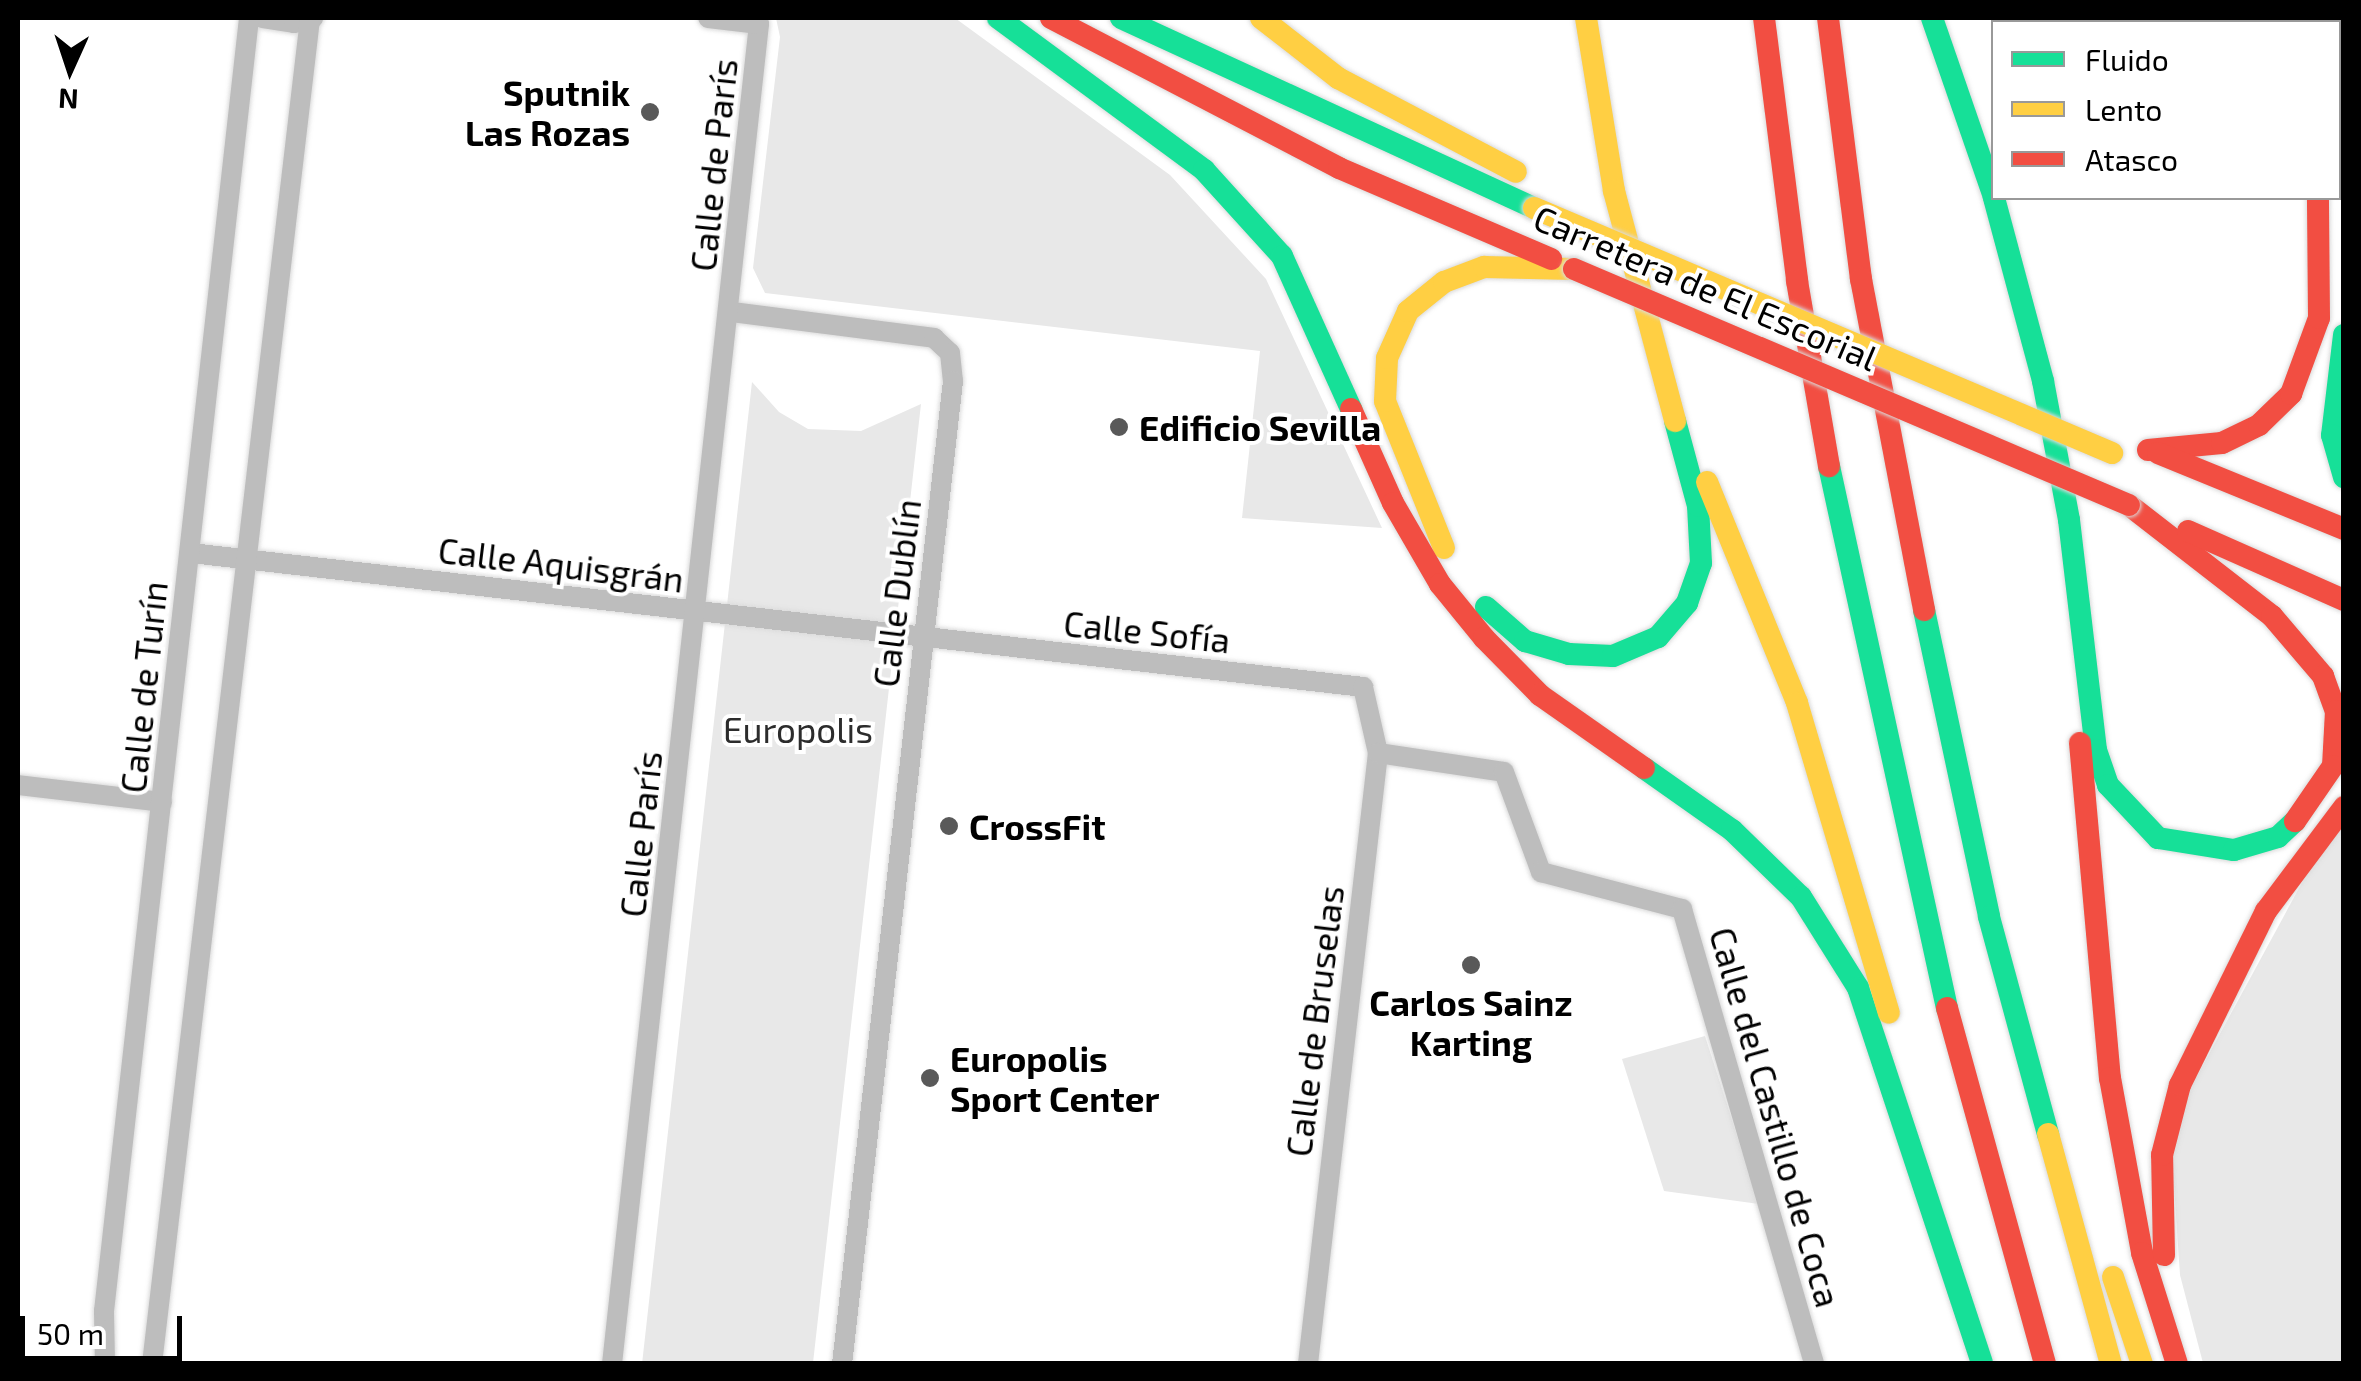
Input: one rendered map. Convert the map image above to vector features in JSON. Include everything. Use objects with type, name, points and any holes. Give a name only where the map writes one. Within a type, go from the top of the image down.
[{"type":"highway","points":[[998,18],[1204,170],[1282,256],[1392,503],[1440,584],[1484,638],[1540,695],[1732,830],[1801,897],[1858,988],[1982,1363]]},
{"type":"highway","name":"Carretera de El Escorial","points":[[1051,18],[1339,168],[2344,600]]},
{"type":"highway","name":"Carretera de El Escorial","points":[[1121,18],[1349,124],[1538,197],[1777,309],[2006,406],[2108,444]]},
{"type":"highway","points":[[1174,18],[1349,124]]},
{"type":"highway","points":[[1261,18],[1338,78],[1538,197]]},
{"type":"highway","points":[[1764,18],[1797,281],[1848,572],[2030,1364]]},
{"type":"highway","points":[[1828,18],[1861,279],[1989,918],[2111,1364]]},
{"type":"highway","points":[[1932,18],[1963,119],[1981,154]]},
{"type":"highway","points":[[1958,18],[1981,154],[1991,187]]},
{"type":"highway","points":[[1574,269],[1484,266],[1444,282],[1408,311],[1387,358],[1385,401],[1442,545],[1484,606],[1526,641],[1569,654],[1612,656],[1658,637],[1686,604],[1700,563],[1698,506],[1614,191],[1587,25]]},
{"type":"highway","points":[[1995,200],[2043,381],[2069,520],[2096,750],[2108,785],[2158,838],[2234,850],[2278,837],[2308,808],[2333,766],[2336,712],[2323,676],[2272,616],[2129,505]]},
{"type":"highway","points":[[2148,450],[2222,443],[2259,425],[2291,394],[2319,318],[2318,200]]},
{"type":"highway","points":[[2344,334],[2332,435],[2344,478]]},
{"type":"highway","points":[[1666,381],[1797,703],[1931,1160],[1982,1363]]},
{"type":"highway","points":[[2108,444],[2148,450],[2344,529]]},
{"type":"highway","points":[[2108,444],[2344,555]]},
{"type":"highway","points":[[1936,652],[2142,1364]]},
{"type":"highway","points":[[2083,664],[2080,776],[2110,1078],[2142,1252],[2178,1364]]},
{"type":"highway","points":[[2178,1364],[2161,1238],[2162,1155],[2180,1086],[2266,912],[2344,807]]},
{"type":"highway","points":[[1984,1160],[2045,1364]]},
{"type":"street","name":"Calle de Turín","points":[[105,1364],[104,1311],[249,18]]},
{"type":"street","points":[[152,1364],[311,18],[262,18]]},
{"type":"street","name":"Calle de París","points":[[708,18],[759,24],[732,312]]},
{"type":"street","name":"Calle París","points":[[612,1364],[732,312]]},
{"type":"street","name":"Calle Dublín","points":[[732,312],[934,338],[950,353],[953,381],[842,1364]]},
{"type":"street","name":"Calle Aquisgrán","points":[[190,553],[923,640]]},
{"type":"street","name":"Calle Sofía","points":[[923,640],[1364,687]]},
{"type":"street","name":"Calle de Bruselas","points":[[1308,1364],[1378,754],[1364,687]]},
{"type":"street","name":"Calle del Castillo de Coca","points":[[1378,754],[1504,772],[1540,872],[1682,908],[1814,1364]]},
{"type":"street","points":[[18,785],[162,802]]},
{"type":"green space","points":[[776,18],[955,18],[1170,175],[1266,279],[1382,528],[1242,518],[1260,351],[765,293],[753,268],[780,37]]},
{"type":"green space","name":"Europolis","points":[[752,382],[779,412],[808,429],[861,431],[921,404],[813,1363],[642,1364]]},
{"type":"green space","points":[[2343,807],[2343,1363],[2203,1363],[2180,1275],[2170,1126]]},
{"type":"green space","points":[[1705,1036],[1759,1204],[1664,1191],[1622,1059]]},
{"type":"traffic: fast","points":[[998,18],[1204,170],[1282,256],[1351,409]]},
{"type":"traffic: fast","points":[[1121,18],[1534,208]]},
{"type":"traffic: fast","points":[[1932,18],[1991,188]]},
{"type":"traffic: fast","points":[[1995,200],[2043,381],[2069,520],[2096,750],[2108,785],[2158,838],[2234,850],[2278,837],[2295,821]]},
{"type":"traffic: fast","points":[[2344,335],[2332,435],[2344,477]]},
{"type":"traffic: fast","points":[[1486,607],[1525,641],[1569,654],[1613,656],[1658,637],[1687,603],[1701,563],[1698,506],[1675,421]]},
{"type":"traffic: fast","points":[[1829,466],[1947,1008]]},
{"type":"traffic: fast","points":[[1924,610],[1989,917],[2048,1134]]},
{"type":"traffic: fast","points":[[1644,768],[1732,830],[1801,897],[1858,988],[1982,1362]]},
{"type":"traffic: slow","points":[[1261,18],[1338,78],[1516,172]]},
{"type":"traffic: slow","points":[[1586,18],[1614,191],[1675,421]]},
{"type":"traffic: slow","points":[[2341,165],[2344,180]]},
{"type":"traffic: slow","points":[[1534,208],[2112,453]]},
{"type":"traffic: slow","points":[[1444,548],[1385,401],[1387,358],[1408,311],[1444,282],[1484,267],[1574,269]]},
{"type":"traffic: slow","points":[[1707,482],[1797,703],[1889,1013]]},
{"type":"traffic: slow","points":[[2048,1134],[2111,1364]]},
{"type":"traffic: slow","points":[[2113,1277],[2142,1364]]},
{"type":"traffic: jam","points":[[1051,18],[1339,168],[1551,259]]},
{"type":"traffic: jam","points":[[1764,18],[1797,281],[1829,466]]},
{"type":"traffic: jam","points":[[1828,18],[1861,279],[1924,610]]},
{"type":"traffic: jam","points":[[2148,450],[2222,443],[2259,425],[2291,394],[2319,318],[2318,200]]},
{"type":"traffic: jam","points":[[1574,269],[2129,505]]},
{"type":"traffic: jam","points":[[1351,409],[1393,503],[1440,584],[1484,638],[1540,695],[1644,768]]},
{"type":"traffic: jam","points":[[2158,453],[2344,529]]},
{"type":"traffic: jam","points":[[2129,505],[2272,616],[2323,676],[2336,711],[2333,766],[2295,821]]},
{"type":"traffic: jam","points":[[2188,531],[2344,600]]},
{"type":"traffic: jam","points":[[2080,743],[2110,1078],[2142,1253],[2177,1364]]},
{"type":"traffic: jam","points":[[2164,1255],[2162,1155],[2180,1085],[2266,911],[2344,807]]},
{"type":"traffic: jam","points":[[1947,1008],[2045,1364]]},
{"type":"place","name":"Sputnik Las Rozas","points":[[650,112]]},
{"type":"place","name":"Edificio Sevilla","points":[[1119,427]]},
{"type":"place","name":"CrossFit","points":[[949,826]]},
{"type":"place","name":"Carlos Sainz Karting","points":[[1471,965]]},
{"type":"place","name":"Europolis Sport Center","points":[[930,1078]]}]
